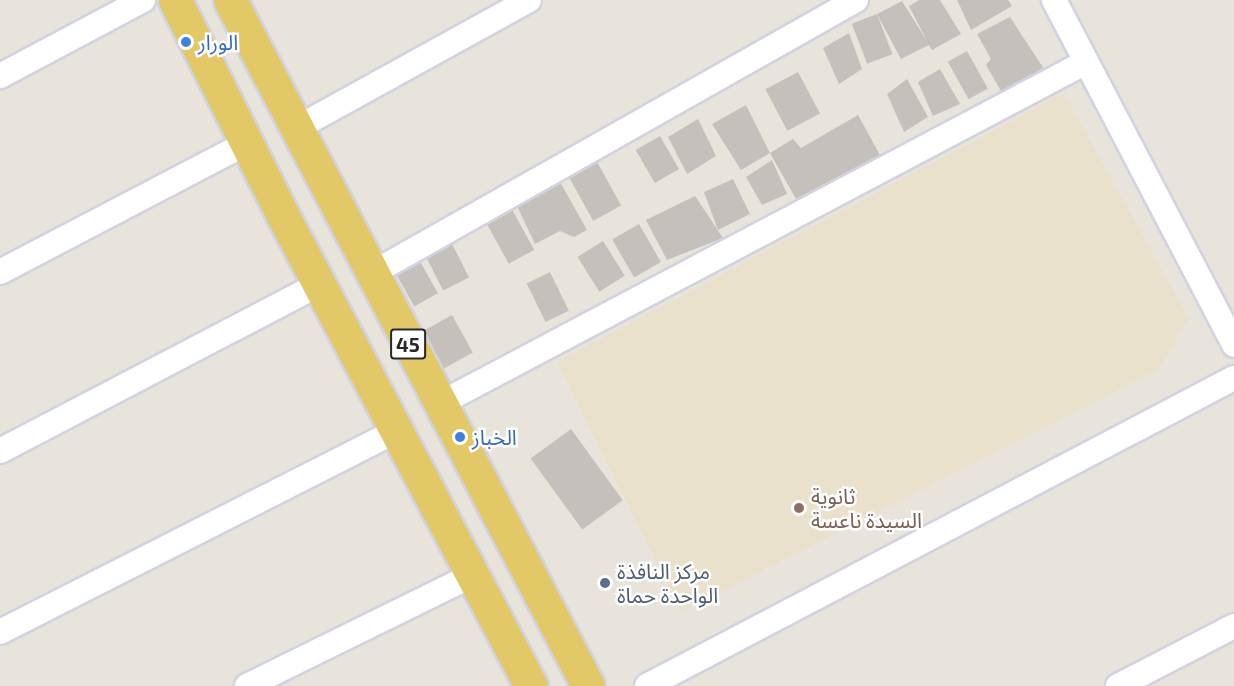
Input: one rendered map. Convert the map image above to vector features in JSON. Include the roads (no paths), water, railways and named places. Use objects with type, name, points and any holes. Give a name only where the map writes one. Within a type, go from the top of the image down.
[{"type":"main road","name":"45","points":[[176,0],[247,143],[531,686]]},
{"type":"main road","name":"45","points":[[230,0],[588,686]]},
{"type":"main road","points":[[365,370],[407,341]]},
{"type":"street","points":[[0,76],[143,0]]},
{"type":"street","points":[[297,128],[529,0]]},
{"type":"street","points":[[371,274],[856,0]]},
{"type":"street","points":[[1054,0],[1234,345]]},
{"type":"street","points":[[440,404],[1086,62]]},
{"type":"street","points":[[0,272],[247,143]]},
{"type":"street","points":[[0,451],[320,284]]},
{"type":"street","points":[[647,686],[1234,378]]},
{"type":"street","points":[[0,632],[397,431]]},
{"type":"street","points":[[247,686],[473,575]]},
{"type":"street","points":[[1118,686],[1234,626]]},
{"type":"place","name":"الورار","points":[[186,42]]},
{"type":"place","name":"الخباز","points":[[460,437]]},
{"type":"place","name":"ثانوية السيدة ناعسة","points":[[799,508]]},
{"type":"place","name":"مركز النافذة الواحدة حماة","points":[[605,583]]}]
